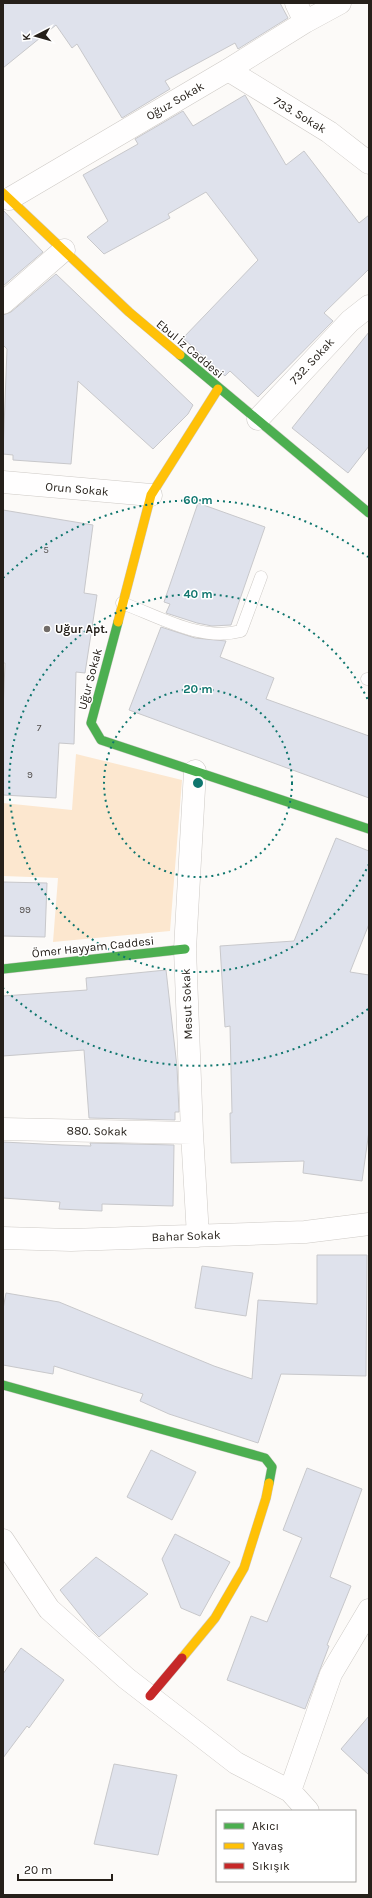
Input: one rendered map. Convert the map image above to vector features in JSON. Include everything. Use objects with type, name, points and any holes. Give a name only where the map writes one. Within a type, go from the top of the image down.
[{"type":"street","name":"Oğuz Sokak","points":[[6,196],[228,70],[301,12],[340,3]]},
{"type":"street","name":"733. Sokak","points":[[228,70],[329,132],[369,163]]},
{"type":"street","name":"Ebul İz Caddesi","points":[[6,196],[129,312],[218,389],[258,419],[369,513]]},
{"type":"street","points":[[3,303],[64,250]]},
{"type":"street","name":"732. Sokak","points":[[258,419],[350,322],[369,306]]},
{"type":"street","name":"Uğur Sokak","points":[[218,389],[151,495],[91,723],[101,740],[369,829]]},
{"type":"street","name":"Orun Sokak","points":[[3,482],[151,495]]},
{"type":"street","name":"Mesut Sokak","points":[[195,771],[185,949],[192,1134],[198,1236]]},
{"type":"street","name":"Ömer Hayyam Caddesi","points":[[3,969],[185,949]]},
{"type":"street","name":"880. Sokak","points":[[3,1129],[192,1134]]},
{"type":"street","name":"Bahar Sokak","points":[[3,1238],[71,1240],[305,1232],[369,1224]]},
{"type":"street","points":[[3,1385],[57,1398],[217,1446],[265,1458],[272,1467],[266,1498],[244,1568],[216,1618],[150,1696]]},
{"type":"street","points":[[3,1540],[49,1609],[126,1678],[236,1763],[290,1791],[307,1810]]},
{"type":"street","points":[[290,1791],[331,1674],[369,1610]]},
{"type":"lane","points":[[122,603],[192,629],[217,635],[231,634],[241,631],[261,577]]},
{"type":"shaded area","points":[[76,754],[182,780],[170,931],[53,942],[58,878],[3,876],[3,803],[72,810]]},
{"type":"building","points":[[3,3],[280,3],[288,18],[238,49],[235,43],[165,81],[170,89],[122,118],[77,44],[72,48],[56,25],[3,68]]},
{"type":"building","points":[[245,95],[286,165],[304,151],[359,223],[369,215],[369,269],[324,313],[333,321],[258,397],[230,371],[225,376],[183,338],[258,260],[206,192],[168,214],[170,218],[104,254],[87,237],[108,221],[83,175],[138,144],[135,139],[183,111],[193,126]]},
{"type":"building","points":[[3,210],[43,252],[3,286]]},
{"type":"building","points":[[56,274],[193,405],[188,414],[153,449],[78,381],[71,464],[13,460],[13,455],[3,454],[7,349],[3,345],[3,315],[11,312]]},
{"type":"building","points":[[369,332],[369,446],[348,473],[292,428]]},
{"type":"building","points":[[198,503],[265,527],[231,625],[212,626],[166,613],[170,604],[164,602]]},
{"type":"building","points":[[3,510],[93,525],[84,593],[97,595],[85,673],[76,672],[74,744],[59,743],[56,798],[3,795],[3,712],[5,663],[3,663]]},
{"type":"building","points":[[161,627],[195,638],[226,641],[220,657],[274,678],[266,699],[369,736],[369,798],[129,710]]},
{"type":"building","points":[[336,838],[369,851],[369,924],[350,972],[369,975],[369,1131],[362,1181],[303,1173],[304,1161],[231,1163],[230,1113],[232,1113],[230,1026],[225,1027],[220,946],[294,941]]},
{"type":"building","points":[[3,882],[47,883],[45,937],[3,936]]},
{"type":"building","points":[[166,970],[177,1067],[179,1112],[175,1112],[175,1120],[89,1118],[84,1050],[3,1056],[3,996],[87,990],[86,978]]},
{"type":"building","points":[[3,1142],[91,1146],[90,1143],[174,1145],[173,1206],[102,1204],[102,1211],[59,1209],[60,1202],[3,1198]]},
{"type":"building","points":[[317,1255],[367,1255],[366,1376],[281,1374],[258,1443],[169,1414],[140,1401],[143,1394],[54,1366],[53,1374],[3,1365],[3,1309],[6,1293],[59,1302],[214,1366],[252,1379],[258,1300],[317,1304]]},
{"type":"building","points":[[202,1266],[253,1273],[246,1316],[195,1308]]},
{"type":"building","points":[[151,1450],[196,1472],[172,1520],[127,1497]]},
{"type":"building","points":[[307,1468],[362,1489],[330,1577],[351,1586],[327,1645],[329,1646],[305,1709],[227,1680],[251,1616],[267,1622],[302,1538],[283,1530]]},
{"type":"building","points":[[175,1534],[230,1562],[200,1616],[181,1608],[162,1559]]},
{"type":"building","points":[[96,1557],[148,1594],[99,1637],[60,1590]]},
{"type":"building","points":[[21,1648],[64,1680],[29,1728],[27,1726],[3,1758],[3,1674]]},
{"type":"building","points":[[369,1716],[369,1775],[341,1749]]},
{"type":"building","points":[[114,1764],[177,1775],[158,1855],[94,1844]]},
{"type":"traffic: fast","points":[[180,355],[369,513]]},
{"type":"traffic: fast","points":[[118,622],[91,723],[101,740],[369,829]]},
{"type":"traffic: fast","points":[[3,969],[185,949]]},
{"type":"traffic: fast","points":[[3,1385],[265,1458],[272,1467],[269,1483]]},
{"type":"traffic: slow","points":[[3,193],[129,312],[180,355]]},
{"type":"traffic: slow","points":[[118,622],[151,495],[218,389]]},
{"type":"traffic: slow","points":[[182,1658],[215,1618],[244,1568],[266,1498],[269,1483]]},
{"type":"traffic: jam","points":[[150,1696],[182,1658]]},
{"type":"place","name":"Uğur Apt.","points":[[47,629]]}]
